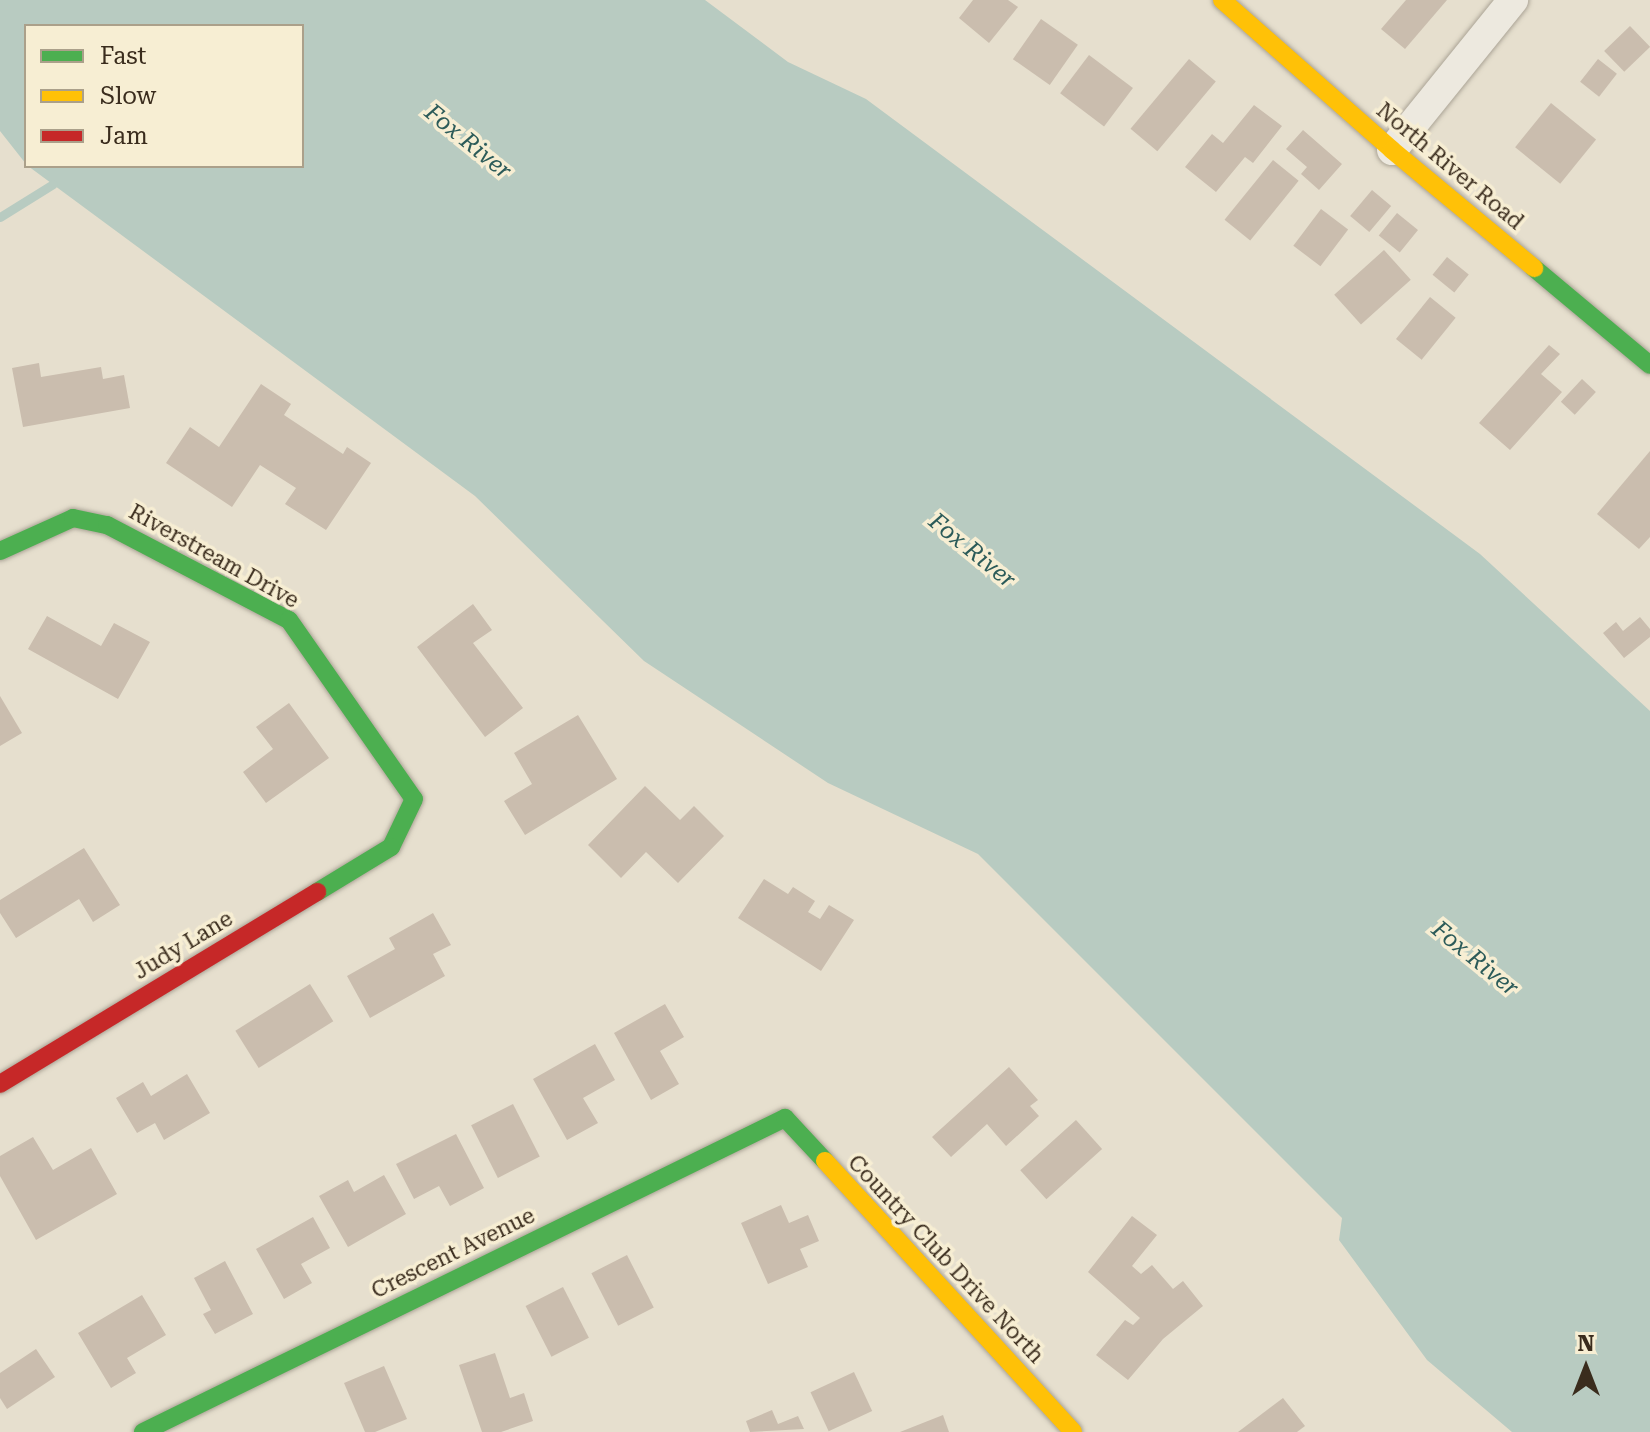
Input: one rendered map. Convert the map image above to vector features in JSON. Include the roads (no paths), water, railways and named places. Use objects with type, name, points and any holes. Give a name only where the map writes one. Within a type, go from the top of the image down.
[{"type":"street","name":"North River Road","points":[[1222,0],[1392,150],[1650,365]]},
{"type":"street","points":[[1392,150],[1513,0]]},
{"type":"street","name":"Riverstream Drive","points":[[0,551],[73,518],[107,525],[289,620],[414,799],[391,847]]},
{"type":"street","name":"Judy Lane","points":[[0,1084],[391,847]]},
{"type":"street","name":"Crescent Avenue","points":[[143,1432],[785,1118]]},
{"type":"street","name":"Country Club Drive North","points":[[785,1118],[1073,1432]]},
{"type":"water","name":"Fox River","points":[[0,0],[705,0],[788,62],[866,99],[1480,554],[1650,711],[1650,1432],[1512,1432],[1427,1360],[1339,1240],[1342,1218],[978,854],[828,783],[644,661],[475,496],[31,168],[304,168],[304,24],[24,24],[24,161],[0,131]]},
{"type":"waterway","points":[[0,217],[53,184]]}]
